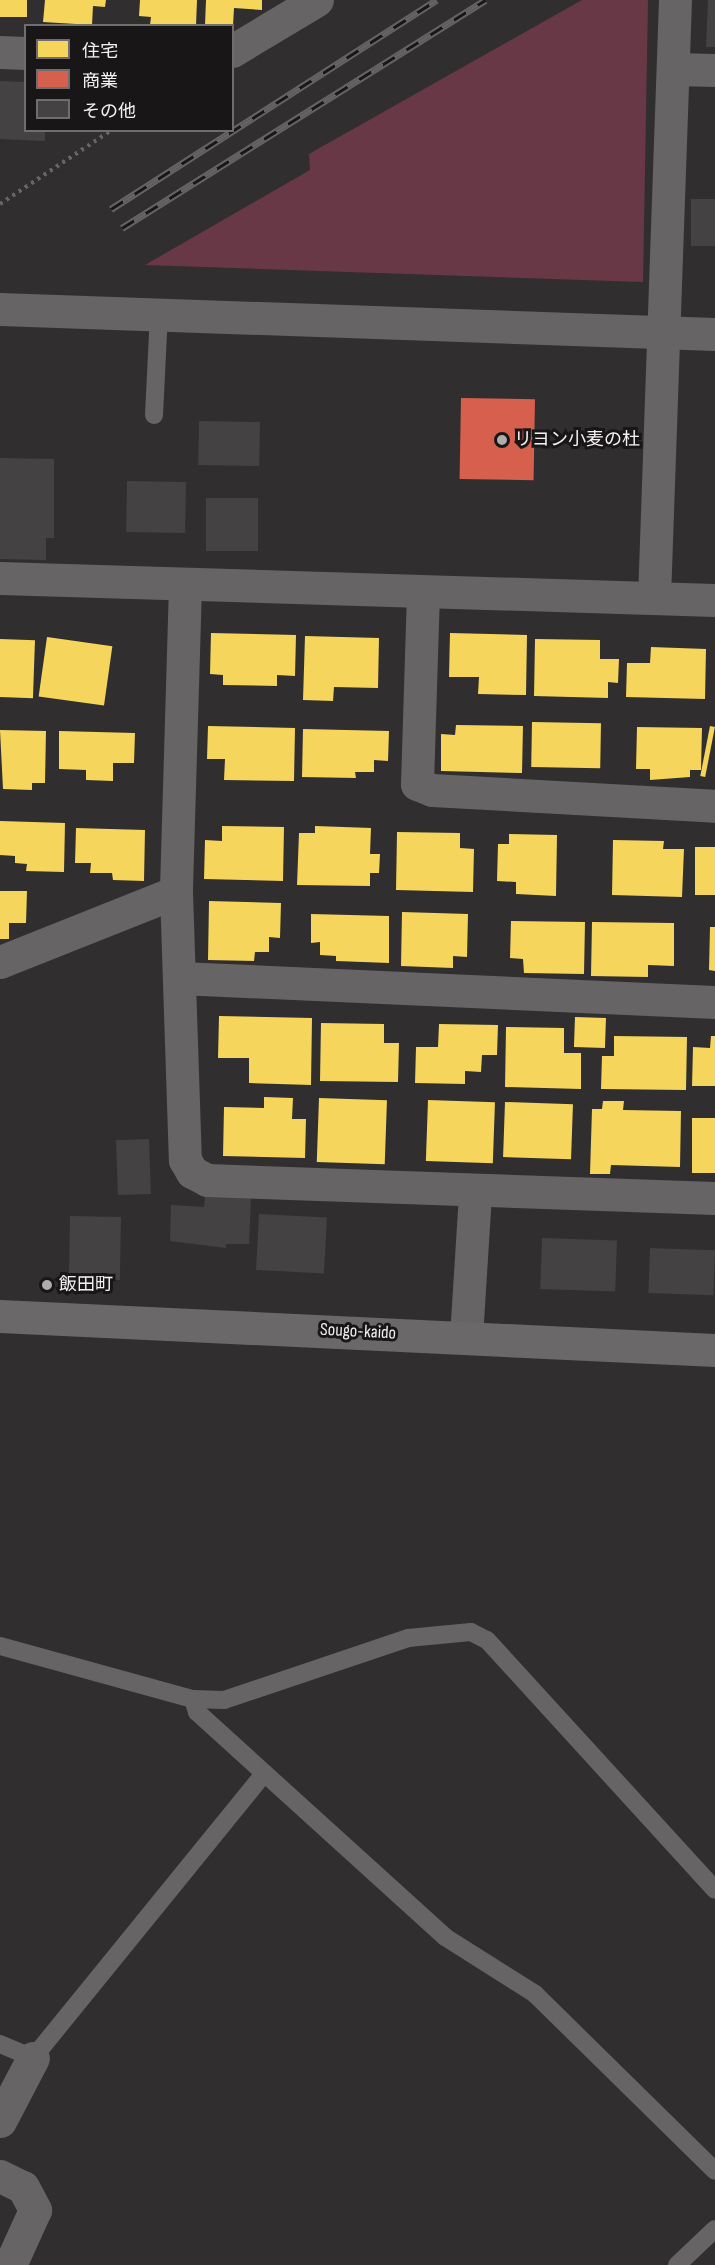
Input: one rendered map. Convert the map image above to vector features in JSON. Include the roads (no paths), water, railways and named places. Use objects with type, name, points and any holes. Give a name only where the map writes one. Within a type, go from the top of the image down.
[{"type":"highway","name":"Sougo-kaido","points":[[0,1316],[715,1350]]},
{"type":"street","points":[[234,50],[317,0]]},
{"type":"street","points":[[654,598],[675,0]]},
{"type":"street","points":[[0,52],[24,53]]},
{"type":"street","points":[[673,69],[715,70]]},
{"type":"street","points":[[0,309],[715,334]]},
{"type":"street","points":[[0,578],[715,600]]},
{"type":"street","points":[[184,585],[176,892],[184,1160],[192,1172],[207,1180],[474,1192],[715,1198]]},
{"type":"street","points":[[423,592],[417,784],[432,790],[715,806]]},
{"type":"street","points":[[0,962],[176,892]]},
{"type":"street","points":[[180,978],[715,1002]]},
{"type":"street","points":[[466,1337],[474,1192]]},
{"type":"street","points":[[0,2121],[33,2058]]},
{"type":"street","points":[[0,2176],[23,2187],[35,2210],[10,2265]]},
{"type":"lane","points":[[154,415],[159,314]]},
{"type":"lane","points":[[0,1646],[193,1699],[224,1700],[408,1638],[471,1632],[487,1640],[715,1890]]},
{"type":"lane","points":[[193,1699],[197,1712],[445,1937],[535,1994],[715,2171]]},
{"type":"lane","points":[[0,2044],[33,2058],[265,1773]]},
{"type":"lane","points":[[677,2265],[715,2229]]},
{"type":"railway","points":[[234,130],[437,0]]},
{"type":"railway","points":[[122,228],[485,0]]},
{"type":"railway","points":[[111,209],[231,132]]},
{"type":"place","name":"リヨン小麦の杜","points":[[502,440]]},
{"type":"place","name":"飯田町","points":[[47,1285]]}]
